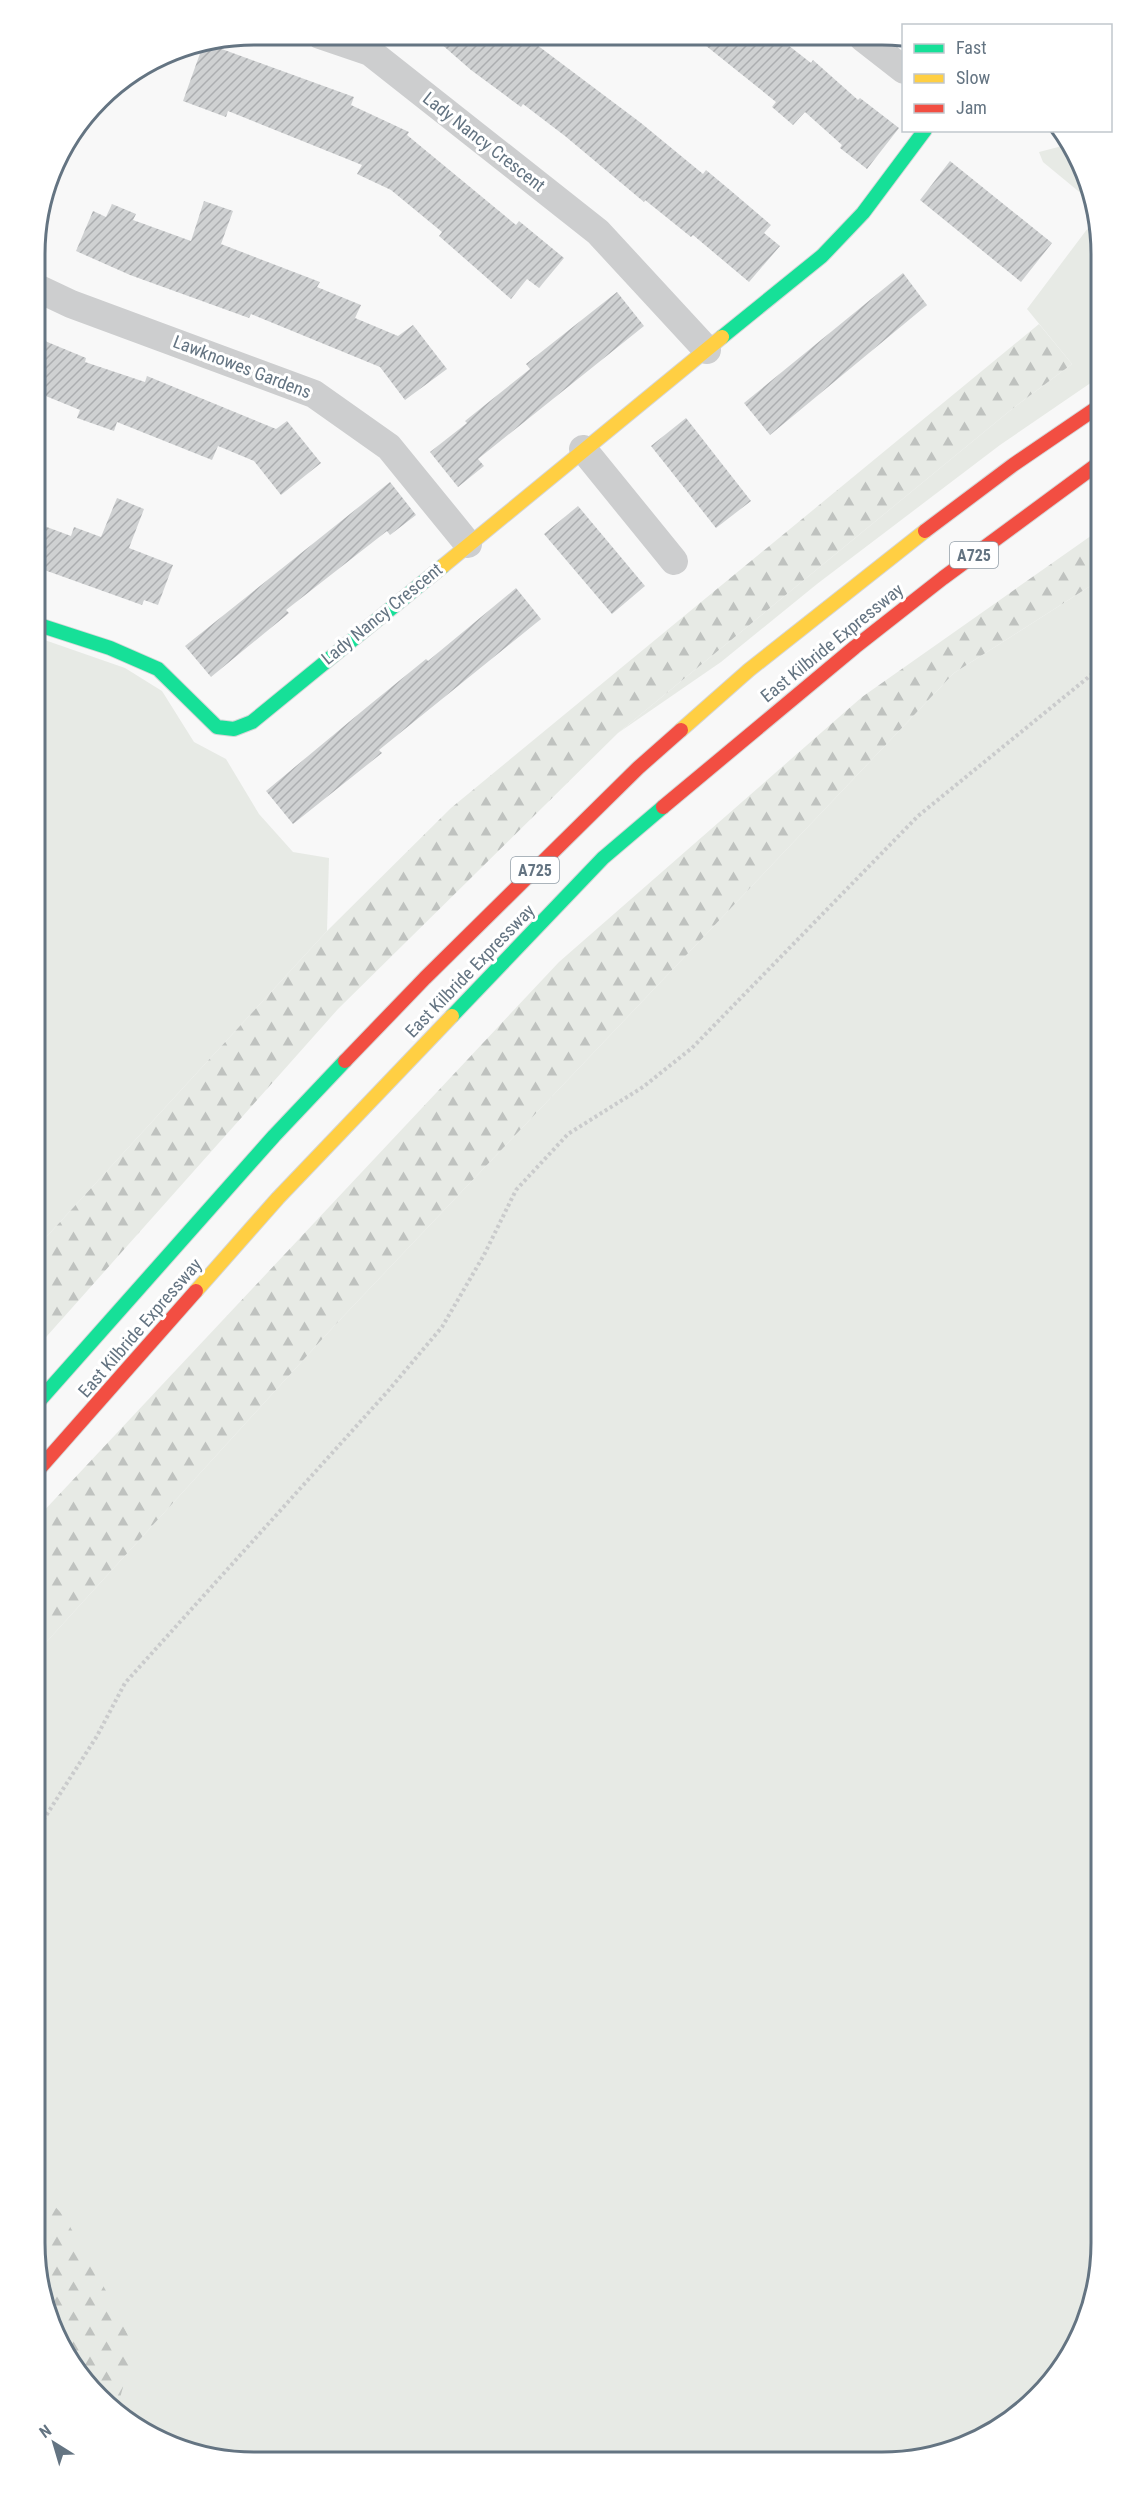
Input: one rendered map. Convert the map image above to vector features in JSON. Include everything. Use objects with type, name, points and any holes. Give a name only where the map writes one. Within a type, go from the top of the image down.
[{"type":"main road","name":"Lady Nancy Crescent","points":[[45,627],[110,648],[158,669],[217,727],[234,729],[252,722],[583,449],[822,256],[863,213],[924,132]]},
{"type":"main road","name":"East Kilbride Expressway","points":[[45,1394],[274,1136],[425,978],[638,768],[749,670],[908,544],[1012,465],[1091,412]]},
{"type":"main road","name":"East Kilbride Expressway","points":[[45,1462],[278,1198],[603,858],[855,646],[1091,469]]},
{"type":"street","name":"Lady Nancy Crescent","points":[[349,45],[370,52],[598,232],[707,350]]},
{"type":"street","points":[[872,45],[902,69]]},
{"type":"street","name":"Lawknowes Gardens","points":[[45,292],[71,304],[314,394],[389,447],[468,544]]},
{"type":"street","points":[[583,449],[674,561]]},
{"type":"path","points":[[45,1817],[96,1736],[124,1683],[388,1391],[442,1327],[484,1255],[516,1190],[568,1134],[643,1087],[692,1048],[918,816],[1091,675]]},
{"type":"green space","points":[[1061,146],[1075,174],[1082,194],[1043,162],[1039,152]]},
{"type":"green space","points":[[1089,227],[1091,383],[1000,445],[817,584],[721,662],[618,733],[1012,409],[1072,364],[1027,309]]},
{"type":"green space","points":[[1039,324],[1072,364],[1012,409],[618,733],[338,1009],[45,1338],[45,1238],[327,931],[451,808]]},
{"type":"green space","points":[[1091,536],[1091,586],[954,673],[336,1324],[45,1644],[45,1510],[559,962],[862,697]]},
{"type":"green space","points":[[1091,586],[1091,2256],[1084,2297],[1075,2323],[1056,2359],[1030,2391],[1009,2409],[962,2436],[936,2445],[909,2450],[882,2452],[241,2452],[213,2448],[174,2436],[127,2409],[106,2391],[88,2370],[61,2323],[52,2297],[47,2270],[45,2243],[45,1644],[336,1324],[954,673]]},
{"type":"green space","points":[[45,640],[125,668],[162,691],[194,742],[226,759],[259,814],[293,852],[329,858],[327,931],[45,1238]]},
{"type":"green space","points":[[45,2196],[64,2216],[110,2298],[134,2348],[119,2402],[88,2370],[61,2323],[52,2297],[47,2270]]},
{"type":"building","points":[[442,45],[537,45],[641,123],[703,174],[706,170],[771,225],[764,233],[780,246],[749,282],[693,235],[691,237],[645,200],[644,202],[565,136],[523,104],[521,107],[471,70]]},
{"type":"building","points":[[705,45],[788,45],[811,63],[813,60],[858,100],[860,98],[899,128],[867,169],[840,148],[842,145],[805,112],[793,125],[772,107],[776,102]]},
{"type":"building","points":[[219,48],[354,97],[351,105],[409,132],[407,135],[516,225],[519,221],[564,258],[539,288],[527,279],[511,299],[439,236],[442,232],[391,190],[357,174],[362,165],[228,111],[226,117],[183,101],[201,52]]},
{"type":"building","points":[[950,161],[1052,243],[1021,282],[920,200]]},
{"type":"building","points":[[204,201],[233,211],[221,244],[320,282],[317,287],[361,305],[355,318],[398,336],[413,325],[447,369],[405,400],[380,367],[251,314],[249,318],[130,275],[76,251],[93,211],[106,217],[112,204],[136,214],[133,220],[191,241]]},
{"type":"building","points":[[903,273],[927,305],[770,435],[744,403]]},
{"type":"building","points":[[617,292],[644,326],[478,459],[484,466],[458,487],[430,452],[530,369],[526,364]]},
{"type":"building","points":[[45,341],[86,358],[85,362],[145,382],[147,376],[276,429],[287,421],[321,463],[281,495],[254,461],[218,446],[212,460],[117,422],[114,431],[77,418],[80,410],[45,396]]},
{"type":"building","points":[[686,418],[751,501],[716,528],[651,446]]},
{"type":"building","points":[[390,482],[416,515],[390,535],[387,531],[286,610],[289,613],[211,677],[185,646]]},
{"type":"building","points":[[117,498],[144,509],[129,548],[173,565],[158,605],[144,600],[142,605],[45,570],[45,526],[71,536],[74,527],[101,537]]},
{"type":"building","points":[[578,506],[645,586],[612,614],[544,534]]},
{"type":"building","points":[[516,588],[541,619],[379,750],[382,753],[293,824],[266,791]]},
{"type":"traffic: fast","points":[[722,337],[822,256],[863,213],[924,132]]},
{"type":"traffic: fast","points":[[45,627],[110,648],[158,669],[217,727],[234,729],[252,722],[443,566]]},
{"type":"traffic: fast","points":[[452,1016],[603,858],[663,807]]},
{"type":"traffic: fast","points":[[45,1394],[274,1136],[345,1061]]},
{"type":"traffic: slow","points":[[443,566],[722,337]]},
{"type":"traffic: slow","points":[[681,730],[749,670],[925,531]]},
{"type":"traffic: slow","points":[[196,1291],[278,1198],[452,1016]]},
{"type":"traffic: jam","points":[[925,531],[1013,465],[1091,412]]},
{"type":"traffic: jam","points":[[663,807],[855,647],[943,578],[1091,469]]},
{"type":"traffic: jam","points":[[345,1061],[425,978],[638,768],[681,730]]},
{"type":"traffic: jam","points":[[45,1462],[196,1291]]}]
